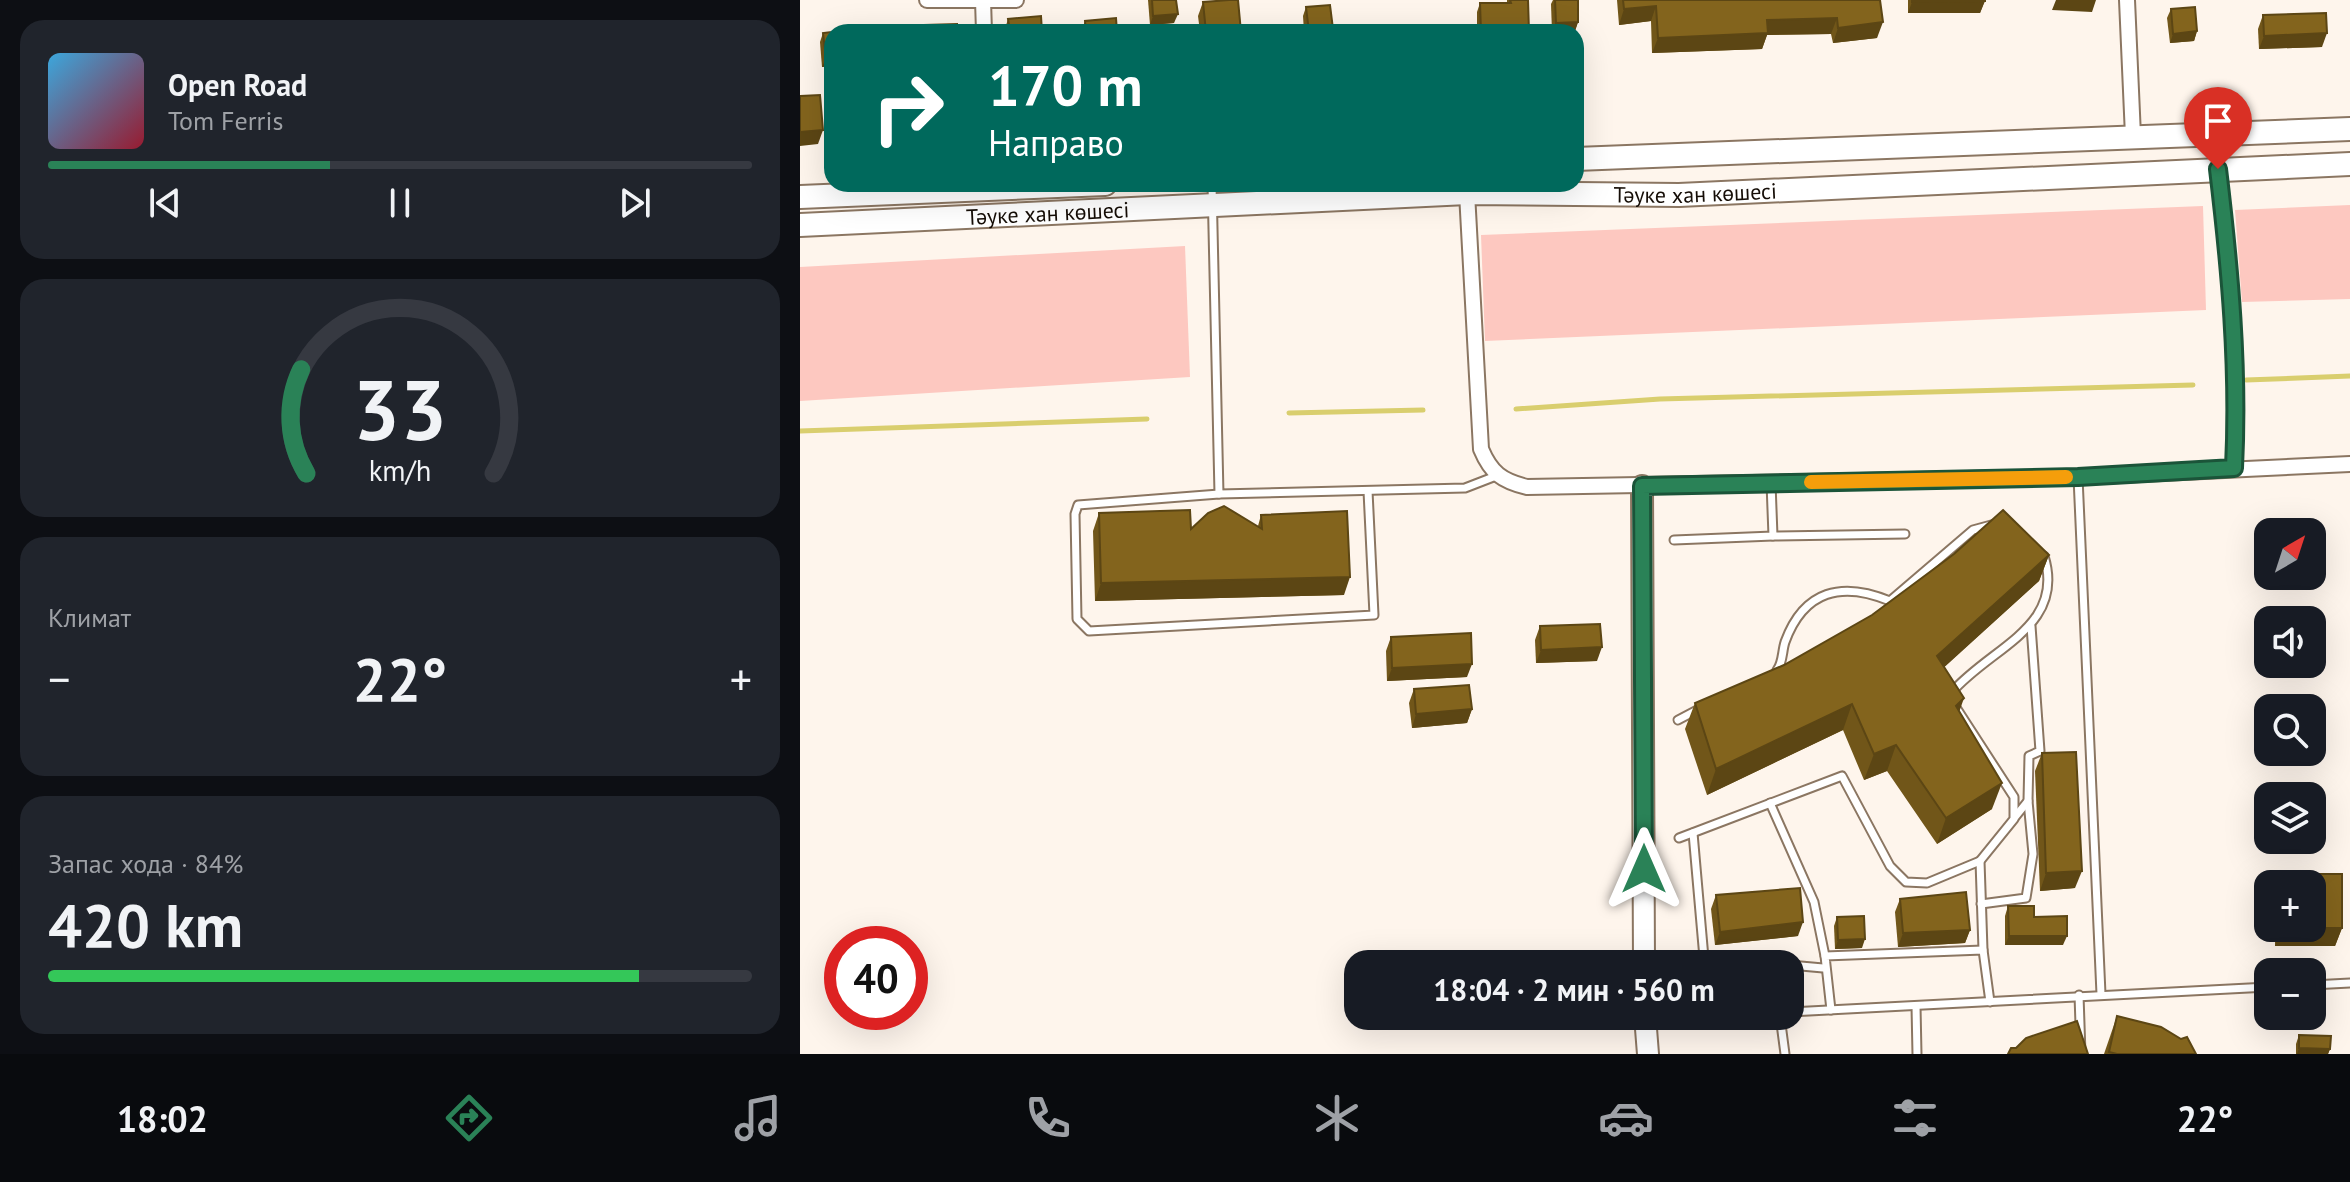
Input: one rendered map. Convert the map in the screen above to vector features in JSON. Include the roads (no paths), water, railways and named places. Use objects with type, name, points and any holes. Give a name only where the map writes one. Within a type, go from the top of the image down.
[{"type":"main road","name":"Тәуке хан көшесі","points":[[1584,159],[1905,149],[2133,136],[2350,129]]},
{"type":"main road","name":"Тәуке хан көшесі","points":[[1573,192],[1679,195],[2350,164]]},
{"type":"main road","name":"Тәуке хан көшесі","points":[[800,197],[903,192]]},
{"type":"main road","name":"Тәуке хан көшесі","points":[[800,225],[1212,195],[1340,192]]},
{"type":"street","points":[[927,0],[1016,0]]},
{"type":"street","points":[[2127,0],[2133,136]]},
{"type":"street","points":[[983,1],[984,24]]},
{"type":"street","points":[[1467,192],[1481,449],[1496,476],[1527,487],[2078,477],[2350,464]]},
{"type":"street","points":[[1642,486],[1644,950]]},
{"type":"street","points":[[1646,1030],[1648,1054]]},
{"type":"lane","points":[[2218,169],[2233,297],[2237,411],[2234,468]]},
{"type":"lane","points":[[1212,195],[1219,494]]},
{"type":"lane","points":[[1368,491],[1374,615],[1089,631],[1077,619],[1075,514],[1078,505],[1219,494],[1465,488],[1496,476]]},
{"type":"lane","points":[[2078,477],[2101,994]]},
{"type":"lane","points":[[1771,483],[1773,536]]},
{"type":"lane","points":[[1767,675],[1780,669],[1784,644],[1797,615],[1815,598],[1836,591],[1868,592],[1890,601],[1973,530],[1992,524],[2004,527]]},
{"type":"lane","points":[[1674,540],[1905,534]]},
{"type":"lane","points":[[2014,819],[2014,797],[1949,696],[1967,675],[2031,626],[2046,602],[2051,578],[2043,552],[2034,545]]},
{"type":"lane","points":[[1981,904],[2026,898],[2033,854],[2028,801],[2029,756],[2040,751],[2031,626]]},
{"type":"lane","points":[[1678,720],[1703,707]]},
{"type":"lane","points":[[1679,838],[1842,776],[1890,866],[1906,882],[1927,883],[1980,861],[2028,801]]},
{"type":"lane","points":[[1770,803],[1814,902],[1825,956],[1823,968],[1831,1010]]},
{"type":"lane","points":[[1693,833],[1703,950]]},
{"type":"lane","points":[[1980,861],[1983,950],[1990,1002]]},
{"type":"lane","points":[[1825,956],[1983,950]]},
{"type":"lane","points":[[1804,966],[1823,968]]},
{"type":"lane","points":[[2326,984],[2350,983]]},
{"type":"lane","points":[[1804,1011],[2254,988]]},
{"type":"lane","points":[[2079,995],[2081,1054]]},
{"type":"lane","points":[[1916,1006],[1917,1054]]},
{"type":"lane","points":[[1782,1030],[1785,1054]]},
{"type":"waterway","points":[[2246,380],[2350,376]]},
{"type":"waterway","points":[[1516,409],[1660,399],[2193,385]]},
{"type":"waterway","points":[[1289,413],[1423,410]]},
{"type":"waterway","points":[[800,431],[1147,419]]}]
